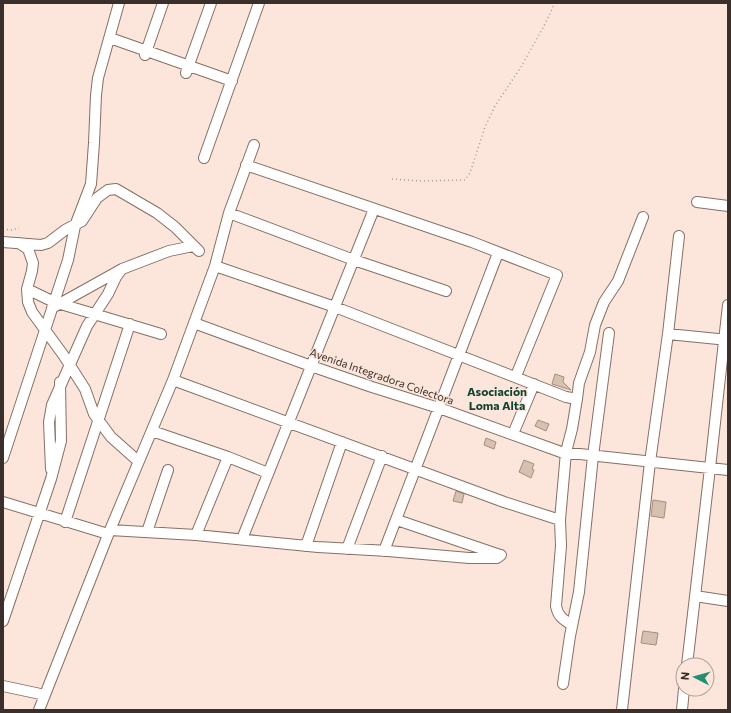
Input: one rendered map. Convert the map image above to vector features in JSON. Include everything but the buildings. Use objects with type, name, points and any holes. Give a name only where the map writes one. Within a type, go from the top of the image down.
[{"type":"street","points":[[3,458],[45,330],[56,305],[75,226],[91,184],[98,78],[119,3]]},
{"type":"street","points":[[146,52],[163,3]]},
{"type":"street","points":[[187,69],[211,3]]},
{"type":"street","points":[[204,158],[259,3]]},
{"type":"street","points":[[110,38],[187,69],[232,81]]},
{"type":"street","points":[[40,710],[138,460],[152,431],[173,380],[215,266],[229,213],[254,145]]},
{"type":"street","points":[[246,165],[472,242],[557,275],[516,376]]},
{"type":"street","points":[[3,242],[41,245],[48,243],[65,230],[82,221],[97,198],[108,190],[116,189],[157,213],[175,226],[196,248],[169,251],[122,269],[56,305]]},
{"type":"street","points":[[697,202],[728,206]]},
{"type":"street","points":[[242,539],[374,209]]},
{"type":"street","points":[[229,213],[354,260],[446,291]]},
{"type":"street","points":[[572,626],[560,617],[557,613],[556,606],[561,546],[560,520],[566,452],[572,429],[579,383],[590,352],[595,326],[604,302],[618,281],[643,217]]},
{"type":"street","points":[[622,710],[650,462],[668,334],[679,236]]},
{"type":"street","points":[[19,243],[28,249],[33,263],[27,289],[28,302],[32,312],[86,389],[94,414],[111,437],[138,460]]},
{"type":"street","points":[[384,551],[498,253]]},
{"type":"street","points":[[215,266],[335,307],[460,354],[566,397],[577,399]]},
{"type":"street","points":[[3,621],[51,479],[61,441],[60,382],[86,326],[108,294],[116,277],[122,269]]},
{"type":"street","points":[[27,289],[56,305],[94,314],[161,334]]},
{"type":"street","points":[[688,657],[726,340],[728,305]]},
{"type":"street","name":"Avenida Integradora Colectora","points":[[194,323],[311,366],[439,408],[561,452],[728,470]]},
{"type":"street","points":[[65,522],[130,324]]},
{"type":"street","points":[[563,684],[579,592],[592,456],[609,333]]},
{"type":"street","points":[[668,334],[726,340]]},
{"type":"street","points":[[173,380],[512,504],[560,520]]},
{"type":"street","points":[[513,434],[534,384]]},
{"type":"street","points":[[152,431],[228,457],[268,473]]},
{"type":"street","points":[[306,546],[342,442]]},
{"type":"street","points":[[347,549],[382,456]]},
{"type":"street","points":[[196,535],[228,457]]},
{"type":"street","points":[[146,532],[168,470]]},
{"type":"street","points":[[3,502],[65,522],[109,532],[146,532],[196,535],[306,546],[469,558],[497,558],[503,556],[396,520]]},
{"type":"street","points":[[695,596],[728,601]]},
{"type":"street","points":[[3,686],[45,695]]},
{"type":"street","points":[[682,710],[683,697]]},
{"type":"path","points":[[392,179],[465,180],[470,173],[485,127],[495,106],[521,67],[545,24],[554,3]]},
{"type":"path","points":[[3,229],[11,230],[19,228]]},
{"type":"district","name":"Asociación Loma Alta","points":[[497,398]]}]
